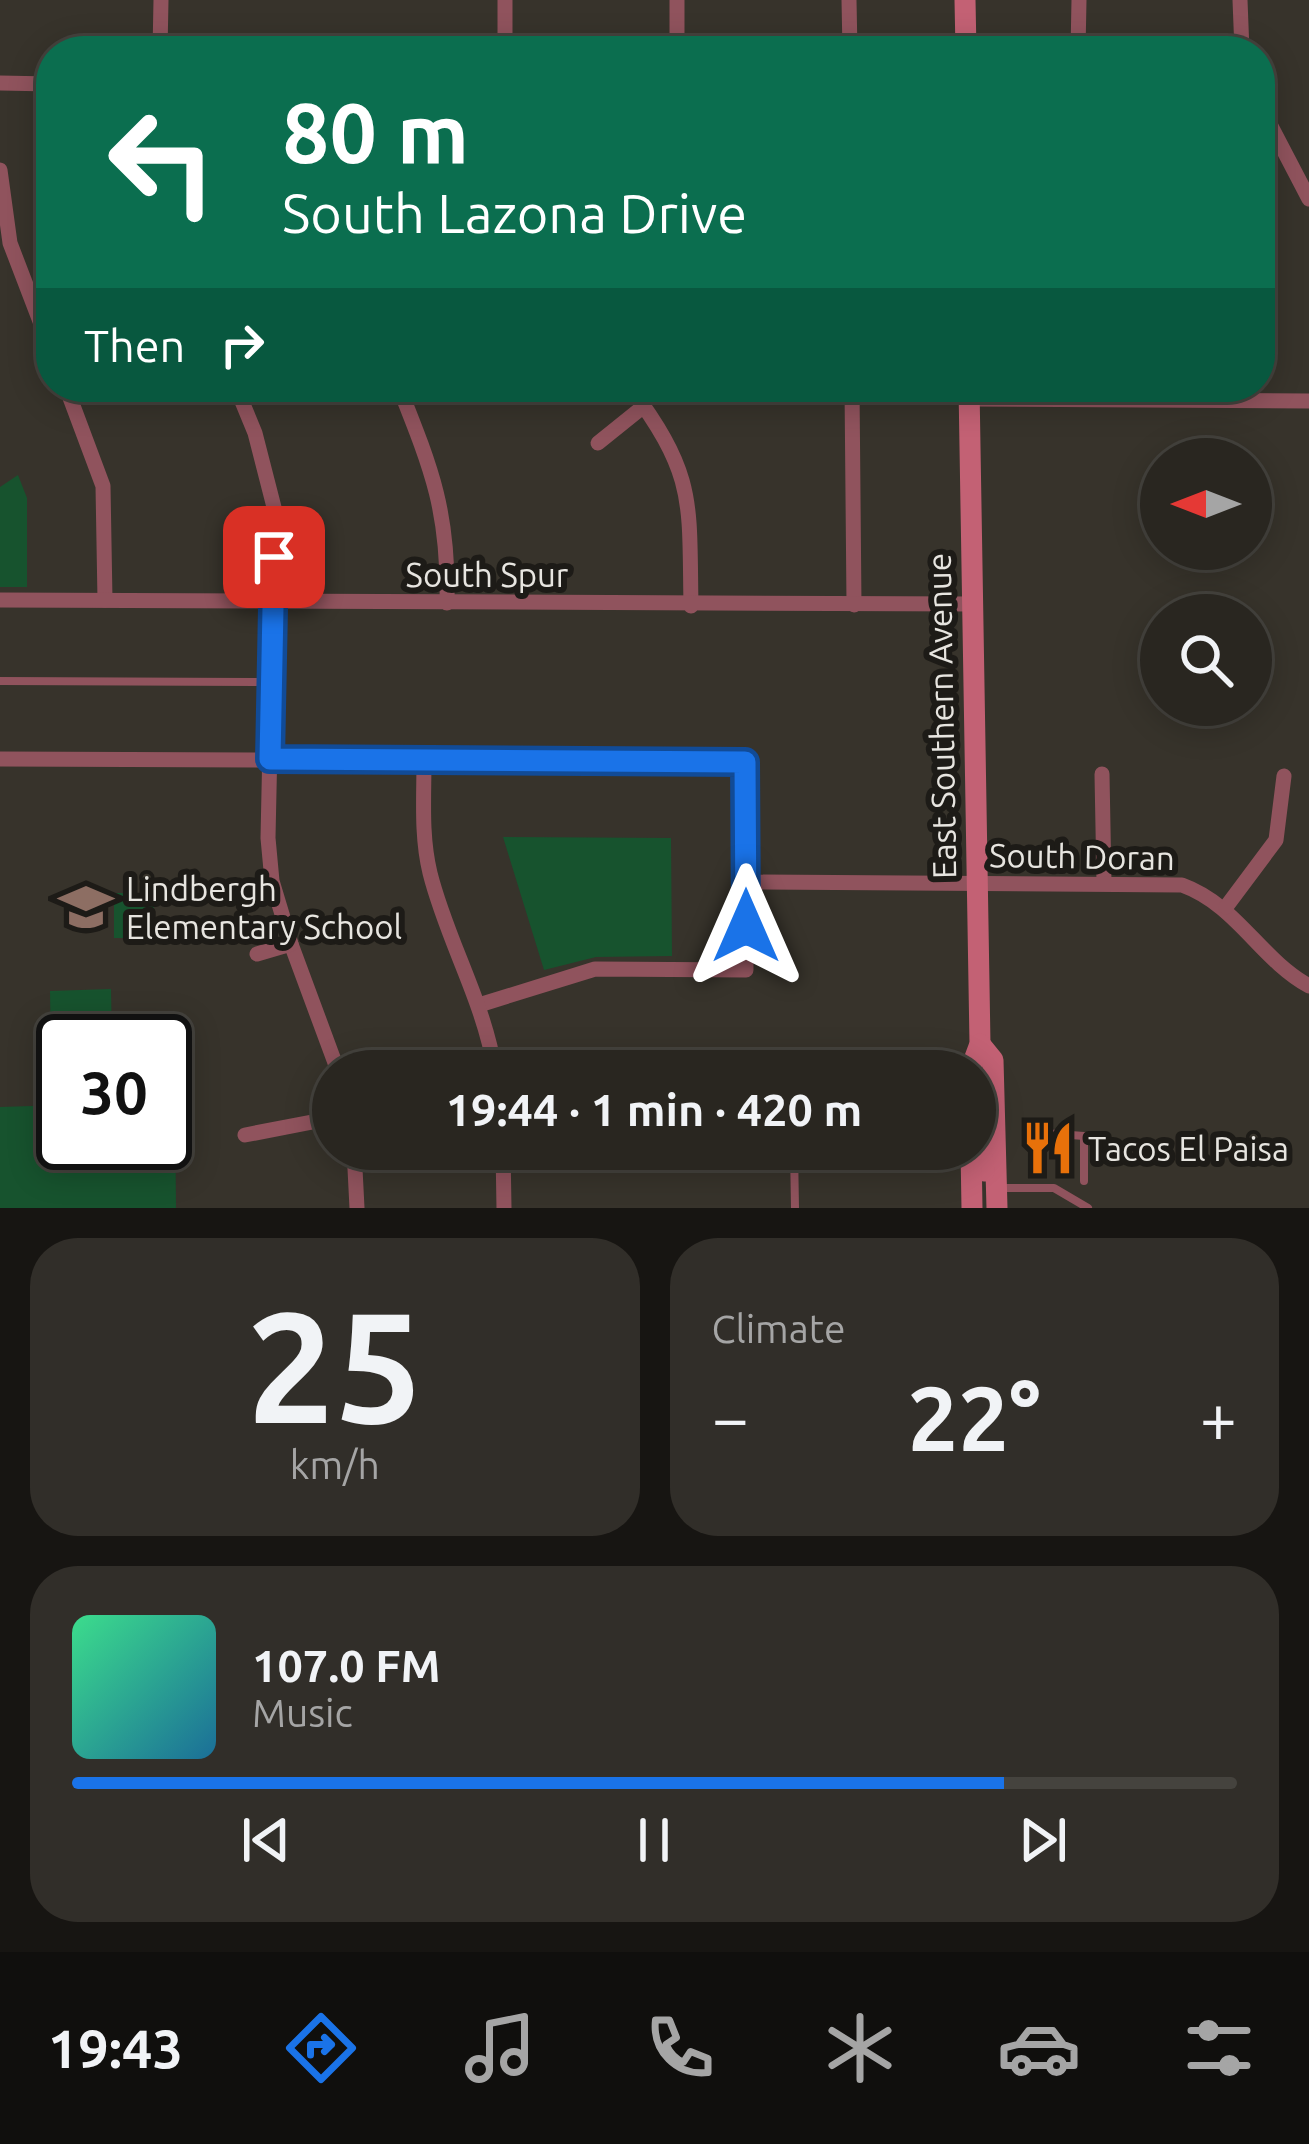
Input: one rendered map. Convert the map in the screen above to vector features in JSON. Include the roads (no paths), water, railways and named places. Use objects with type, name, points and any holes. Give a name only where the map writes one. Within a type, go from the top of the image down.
[{"type":"main road","points":[[965,0],[965,36]]},
{"type":"main road","name":"East Southern Avenue","points":[[969,402],[978,1050]]},
{"type":"main road","name":"East Southern Avenue","points":[[980,1044],[993,1060],[996,1198]]},
{"type":"main road","points":[[971,1170],[972,1208]]},
{"type":"main road","points":[[984,1170],[996,1198]]},
{"type":"street","points":[[160,36],[161,0]]},
{"type":"street","points":[[505,0],[505,36]]},
{"type":"street","points":[[676,36],[677,0]]},
{"type":"street","points":[[849,0],[850,36]]},
{"type":"street","points":[[1078,36],[1079,0]]},
{"type":"street","points":[[1240,0],[1241,36]]},
{"type":"street","points":[[0,83],[36,84]]},
{"type":"street","points":[[1275,134],[1309,199]]},
{"type":"street","points":[[0,170],[10,243],[36,311]]},
{"type":"street","points":[[1275,399],[1309,401]]},
{"type":"street","points":[[72,402],[103,486],[105,600]]},
{"type":"street","points":[[242,402],[255,433],[274,511],[272,881],[330,1050]]},
{"type":"street","points":[[405,402],[439,488],[448,550],[447,603]]},
{"type":"street","points":[[641,402],[686,480],[691,606]]},
{"type":"street","points":[[852,402],[854,605]]},
{"type":"street","points":[[598,443],[644,406]]},
{"type":"street","name":"South Spur","points":[[0,600],[973,604]]},
{"type":"street","points":[[0,759],[745,762],[746,970],[595,969],[479,1005]]},
{"type":"street","points":[[424,760],[423,826],[430,872],[479,1005],[490,1050]]},
{"type":"street","points":[[1102,774],[1104,882]]},
{"type":"street","points":[[1226,908],[1276,840],[1284,776]]},
{"type":"street","name":"South Doran","points":[[746,882],[1182,885],[1226,908],[1278,963],[1309,986]]},
{"type":"street","points":[[257,954],[291,944]]},
{"type":"street","points":[[245,1135],[312,1122]]},
{"type":"street","points":[[355,1170],[357,1208]]},
{"type":"street","points":[[503,1170],[504,1208]]},
{"type":"lane","points":[[0,681],[272,682]]},
{"type":"lane","points":[[1033,1123],[1043,1133],[1084,1136],[1084,1181]]},
{"type":"lane","points":[[794,1170],[795,1208]]},
{"type":"lane","points":[[996,1198],[1054,1188],[1088,1208]]},
{"type":"place","name":"Lindbergh Elementary School","points":[[86,907]]},
{"type":"place","name":"Tacos El Paisa","points":[[1048,1148]]}]
